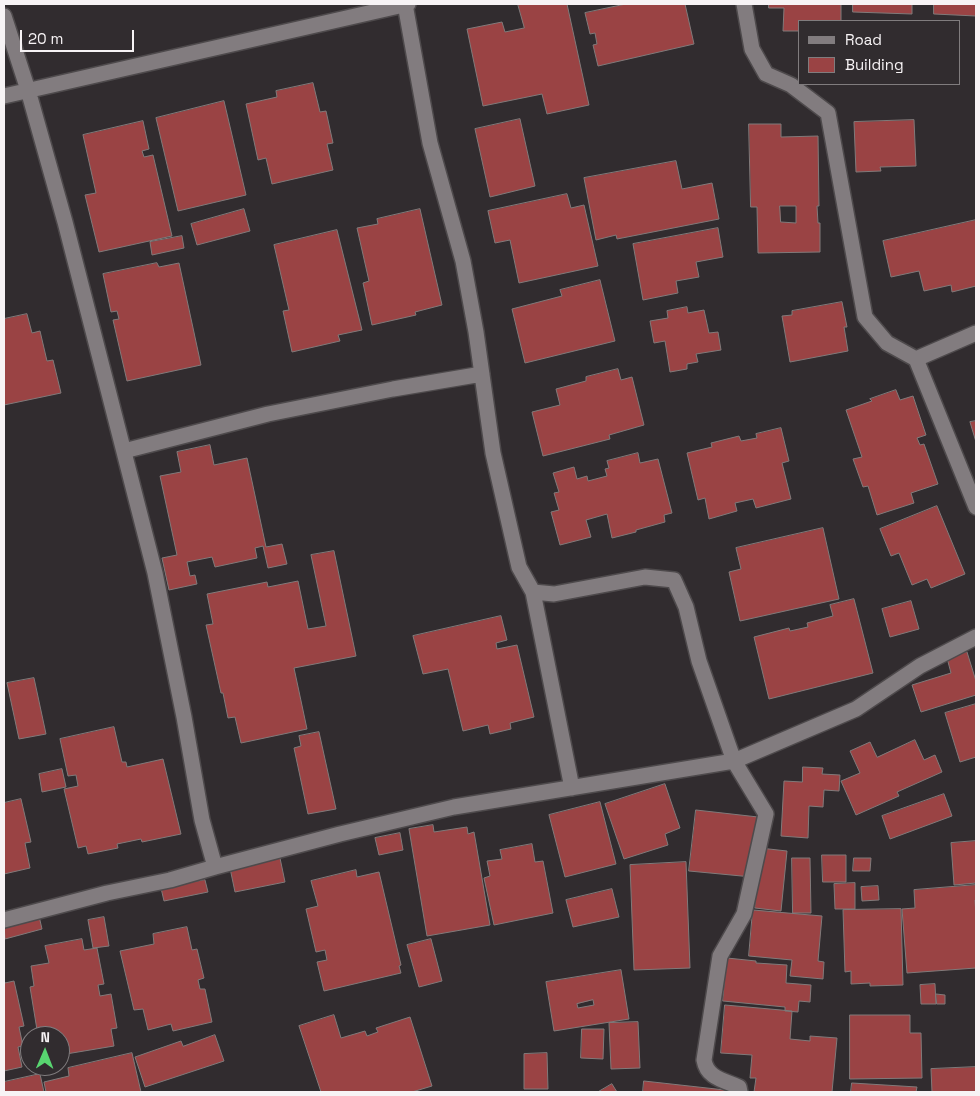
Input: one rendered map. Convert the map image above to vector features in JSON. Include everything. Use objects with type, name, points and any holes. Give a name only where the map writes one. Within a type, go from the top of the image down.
[{"type":"street","points":[[4,96],[406,4],[430,143],[462,261],[476,332],[493,453],[519,567],[532,592],[572,788]]},
{"type":"street","points":[[744,4],[752,49],[766,74],[791,85],[828,113],[865,317],[887,343],[916,359],[976,507]]},
{"type":"street","points":[[4,16],[28,90],[66,222],[124,451],[154,573],[184,716],[202,820],[215,867]]},
{"type":"street","points":[[916,359],[976,333]]},
{"type":"street","points":[[124,451],[268,414],[393,389],[482,374]]},
{"type":"street","points":[[532,592],[554,594],[645,577],[674,580],[686,607],[699,661],[734,761],[766,814],[744,914],[720,956],[704,1060],[705,1067],[710,1074],[739,1087],[740,1092]]},
{"type":"street","points":[[4,920],[107,893],[170,880],[331,837],[454,807],[734,761],[856,710],[920,666],[976,637]]},
{"type":"building","points":[[518,4],[567,4],[589,105],[547,114],[542,94],[483,106],[467,29],[502,22],[505,32],[524,28]]},
{"type":"building","points":[[626,4],[685,4],[694,44],[598,66],[593,45],[597,44],[595,33],[590,34],[585,13]]},
{"type":"building","points":[[769,4],[841,4],[841,20],[798,20],[798,31],[783,31],[784,8],[769,8]]},
{"type":"building","points":[[853,4],[912,4],[912,14],[853,12]]},
{"type":"building","points":[[934,4],[976,4],[976,16],[934,14]]},
{"type":"building","points":[[313,83],[320,112],[326,111],[333,143],[327,144],[333,170],[272,184],[266,158],[258,160],[246,104],[277,97],[276,91]]},
{"type":"building","points":[[224,101],[246,195],[178,211],[156,118]]},
{"type":"building","points":[[520,119],[535,186],[490,197],[475,129]]},
{"type":"building","points":[[914,120],[916,166],[880,167],[881,171],[856,172],[854,122]]},
{"type":"building","points":[[143,121],[149,149],[142,151],[144,157],[153,155],[172,236],[99,252],[85,195],[96,193],[83,135]]},
{"type":"building","points":[[749,124],[781,124],[781,137],[818,136],[819,206],[817,206],[818,223],[820,223],[820,252],[758,253],[757,207],[751,207]],"holes":[[[780,206],[796,206],[796,223],[781,222]]]},
{"type":"building","points":[[676,161],[682,189],[712,183],[719,219],[617,239],[616,235],[596,240],[584,178]]},
{"type":"building","points":[[567,194],[571,208],[584,205],[598,266],[519,283],[510,240],[495,243],[488,211]]},
{"type":"building","points":[[244,209],[250,231],[197,245],[191,224]]},
{"type":"building","points":[[420,209],[442,305],[415,312],[416,315],[372,325],[363,283],[369,281],[357,228],[378,224],[377,219]]},
{"type":"building","points":[[976,220],[976,286],[952,292],[951,285],[924,291],[919,271],[891,277],[883,241]]},
{"type":"building","points":[[718,228],[723,257],[696,262],[699,277],[676,281],[678,293],[643,300],[633,244]]},
{"type":"building","points":[[337,230],[362,330],[338,335],[340,341],[292,352],[283,311],[289,310],[274,245]]},
{"type":"building","points":[[182,236],[184,248],[152,255],[150,242]]},
{"type":"building","points":[[157,263],[159,267],[179,263],[201,365],[127,381],[113,320],[119,319],[117,311],[111,312],[103,274]]},
{"type":"building","points":[[600,280],[615,341],[525,363],[512,309],[562,296],[560,290]]},
{"type":"building","points":[[842,302],[847,327],[844,327],[848,351],[790,362],[782,316],[792,315],[792,311]]},
{"type":"building","points":[[687,307],[688,313],[704,310],[709,333],[718,332],[721,350],[696,354],[698,362],[687,364],[687,369],[670,372],[665,341],[654,343],[650,321],[668,318],[667,311]]},
{"type":"building","points":[[27,314],[32,333],[40,331],[47,361],[53,360],[61,393],[4,405],[4,319]]},
{"type":"building","points":[[618,369],[621,380],[632,377],[644,425],[609,435],[610,439],[543,456],[532,412],[560,405],[556,389],[586,381],[586,377]]},
{"type":"building","points":[[896,390],[900,400],[913,396],[926,435],[917,438],[920,445],[924,444],[938,484],[911,493],[914,503],[877,515],[868,486],[863,487],[853,459],[862,457],[846,410]]},
{"type":"building","points":[[976,421],[976,442],[970,422]]},
{"type":"building","points":[[781,428],[789,461],[782,463],[791,499],[756,508],[753,499],[735,503],[737,511],[709,519],[705,498],[698,500],[687,453],[712,447],[711,443],[739,436],[741,441],[757,438],[756,434]]},
{"type":"building","points":[[210,445],[214,465],[247,458],[266,547],[282,544],[287,564],[268,568],[263,546],[255,548],[257,558],[215,567],[212,557],[187,562],[190,576],[195,575],[197,584],[169,590],[162,558],[177,555],[160,476],[181,472],[177,452]]},
{"type":"building","points":[[638,453],[640,463],[658,459],[672,513],[664,515],[665,522],[612,538],[607,514],[586,520],[591,537],[560,545],[551,512],[559,510],[554,493],[559,492],[553,473],[574,467],[577,479],[587,476],[588,481],[607,476],[605,469],[609,468],[607,461]]},
{"type":"building","points":[[937,506],[965,574],[931,588],[927,579],[912,585],[899,553],[891,556],[880,529]]},
{"type":"building","points":[[823,528],[839,599],[740,621],[729,572],[741,569],[736,548]]},
{"type":"building","points":[[334,551],[356,656],[294,668],[307,729],[241,743],[235,717],[228,718],[223,693],[221,693],[206,625],[213,624],[207,594],[267,582],[268,587],[298,581],[308,629],[326,626],[311,555]]},
{"type":"building","points":[[854,599],[873,673],[769,699],[754,637],[789,628],[790,631],[808,627],[807,623],[833,616],[830,605]]},
{"type":"building","points":[[911,601],[919,629],[890,637],[882,609]]},
{"type":"building","points":[[501,616],[507,640],[496,643],[497,649],[517,645],[534,717],[510,723],[511,729],[490,734],[488,725],[463,731],[448,669],[423,674],[413,636]]},
{"type":"building","points":[[967,652],[976,681],[976,695],[921,712],[912,685],[951,673],[947,658]]},
{"type":"building","points":[[34,678],[46,734],[19,739],[7,683]]},
{"type":"building","points":[[976,704],[976,757],[960,762],[945,713]]},
{"type":"building","points":[[114,727],[122,762],[126,762],[127,767],[163,759],[181,834],[142,842],[141,839],[117,844],[118,848],[88,854],[86,846],[78,848],[64,789],[78,786],[76,775],[68,776],[60,739]]},
{"type":"building","points":[[319,732],[336,809],[308,814],[294,748],[301,746],[299,736]]},
{"type":"building","points":[[915,740],[924,760],[935,755],[942,772],[897,792],[899,796],[856,815],[841,781],[860,773],[850,751],[870,742],[877,757]]},
{"type":"building","points":[[803,767],[823,768],[822,774],[840,775],[839,791],[824,790],[823,807],[809,806],[808,838],[781,836],[784,781],[802,782]]},
{"type":"building","points":[[62,769],[66,787],[42,792],[39,774]]},
{"type":"building","points":[[665,784],[680,828],[665,834],[668,845],[624,859],[605,804]]},
{"type":"building","points":[[944,794],[952,816],[890,839],[882,816]]},
{"type":"building","points":[[21,799],[31,842],[25,843],[30,868],[4,874],[4,803]]},
{"type":"building","points":[[600,802],[616,864],[565,877],[549,815]]},
{"type":"building","points":[[696,810],[758,817],[752,877],[689,871]]},
{"type":"building","points":[[433,825],[434,832],[467,827],[468,834],[474,832],[490,925],[427,936],[409,829]]},
{"type":"building","points":[[400,833],[403,850],[379,855],[375,838]]},
{"type":"building","points":[[976,841],[976,883],[954,885],[951,843]]},
{"type":"building","points":[[532,844],[535,862],[543,861],[553,913],[494,925],[484,878],[490,876],[487,861],[502,859],[500,850]]},
{"type":"building","points":[[760,848],[787,851],[781,911],[755,908]]},
{"type":"building","points":[[822,855],[846,855],[846,882],[823,882]]},
{"type":"building","points":[[280,858],[285,882],[235,892],[230,868]]},
{"type":"building","points":[[792,858],[810,858],[811,913],[793,913]]},
{"type":"building","points":[[854,858],[871,858],[870,871],[853,871]]},
{"type":"building","points":[[686,862],[690,968],[634,970],[630,865]]},
{"type":"building","points":[[356,870],[357,877],[379,872],[401,965],[399,966],[401,973],[324,991],[317,962],[327,960],[325,950],[316,952],[306,909],[318,906],[311,881]]},
{"type":"building","points":[[205,880],[208,892],[164,901],[161,888]]},
{"type":"building","points":[[855,883],[855,909],[835,909],[834,884]]},
{"type":"building","points":[[976,885],[976,968],[907,973],[902,909],[915,908],[914,890]]},
{"type":"building","points":[[878,886],[879,900],[862,901],[861,887]]},
{"type":"building","points":[[612,889],[619,917],[573,927],[566,900]]},
{"type":"building","points":[[901,909],[903,985],[870,986],[870,983],[851,984],[851,971],[845,972],[843,910]]},
{"type":"building","points":[[753,910],[822,916],[818,961],[824,962],[823,979],[790,976],[792,960],[749,956]]},
{"type":"building","points":[[39,916],[42,929],[5,939],[4,924]]},
{"type":"building","points":[[104,917],[109,946],[93,948],[88,920]]},
{"type":"building","points":[[187,927],[192,950],[197,949],[204,978],[198,980],[200,989],[205,989],[212,1022],[173,1031],[171,1024],[148,1030],[143,1009],[134,1010],[120,951],[154,944],[153,934]]},
{"type":"building","points":[[82,939],[84,950],[97,948],[104,984],[98,985],[100,996],[111,994],[117,1028],[111,1029],[114,1046],[70,1053],[70,1026],[36,1026],[30,987],[34,986],[31,966],[49,963],[45,946]]},
{"type":"building","points":[[431,939],[442,981],[419,987],[407,945]]},
{"type":"building","points":[[727,958],[756,961],[756,963],[787,965],[786,983],[811,985],[810,1002],[799,1001],[798,1012],[785,1011],[785,1007],[723,1001]]},
{"type":"building","points":[[621,970],[629,1019],[554,1031],[546,982]],"holes":[[[593,1000],[594,1005],[578,1008],[577,1004]]]},
{"type":"building","points":[[4,980],[5,983],[14,981],[24,1026],[19,1027],[20,1067],[4,1071]]},
{"type":"building","points":[[935,984],[936,1004],[921,1004],[920,985]]},
{"type":"building","points":[[936,994],[945,995],[945,1004],[937,1004]]},
{"type":"building","points":[[725,1005],[792,1011],[790,1039],[810,1041],[810,1036],[837,1038],[832,1092],[754,1092],[756,1078],[750,1078],[752,1055],[721,1053]]},
{"type":"building","points":[[334,1015],[341,1038],[365,1031],[367,1036],[378,1032],[376,1028],[410,1017],[432,1086],[412,1092],[321,1092],[299,1026]]},
{"type":"building","points":[[850,1015],[910,1015],[910,1033],[921,1033],[922,1078],[850,1079]]},
{"type":"building","points":[[638,1022],[640,1068],[611,1069],[609,1023]]},
{"type":"building","points":[[582,1029],[604,1029],[603,1059],[581,1058]]},
{"type":"building","points":[[215,1035],[224,1061],[145,1087],[135,1057],[181,1041],[183,1046]]},
{"type":"building","points":[[132,1053],[141,1092],[46,1092],[44,1082],[70,1076],[70,1068]]},
{"type":"building","points":[[547,1053],[548,1089],[524,1089],[524,1054]]},
{"type":"building","points":[[976,1067],[976,1092],[932,1092],[931,1069]]},
{"type":"building","points":[[31,1076],[40,1076],[44,1092],[4,1092],[4,1082]]},
{"type":"building","points":[[644,1081],[734,1091],[734,1092],[643,1092]]},
{"type":"building","points":[[852,1083],[917,1087],[916,1092],[851,1092]]},
{"type":"building","points":[[612,1084],[617,1092],[598,1092]]}]
